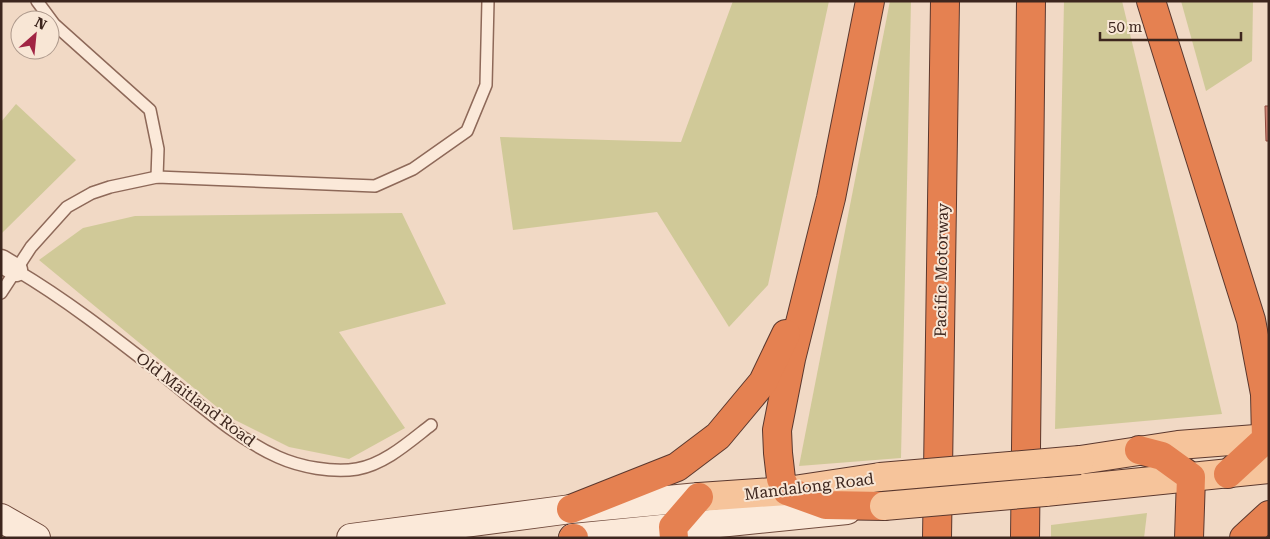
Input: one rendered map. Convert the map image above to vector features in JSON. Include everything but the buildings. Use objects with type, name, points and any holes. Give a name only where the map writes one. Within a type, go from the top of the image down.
[{"type":"highway","points":[[870,1],[831,198],[791,359],[778,430],[781,479],[787,491],[826,505],[884,506]]},
{"type":"highway","name":"Pacific Motorway","points":[[937,538],[945,1]]},
{"type":"highway","points":[[1025,538],[1031,1]]},
{"type":"highway","points":[[1151,1],[1260,328],[1267,438],[1228,474]]},
{"type":"highway","points":[[570,508],[677,467],[718,436],[762,382],[808,288]]},
{"type":"highway","points":[[1139,450],[1162,456],[1191,477],[1190,538]]},
{"type":"highway","points":[[673,533],[699,497]]},
{"type":"highway","points":[[1244,538],[1269,515]]},
{"type":"main road","name":"Mandalong Road","points":[[699,497],[787,491],[880,477],[1080,460],[1139,450],[1267,438]]},
{"type":"main road","name":"Mandalong Road","points":[[884,506],[1269,469]]},
{"type":"street","name":"Mandalong Road","points":[[350,538],[570,508],[699,497]]},
{"type":"street","name":"Mandalong Road","points":[[573,538],[673,533],[884,506]]},
{"type":"street","points":[[1,518],[35,538]]},
{"type":"street","points":[[1,528],[35,538]]},
{"type":"lane","points":[[36,1],[54,24],[150,110],[158,149],[157,177]]},
{"type":"lane","points":[[1,293],[9,265],[31,247],[67,207],[92,193],[157,177],[375,186],[413,169],[467,131],[486,85],[488,1]]},
{"type":"lane","name":"Old Maitland Road","points":[[9,265],[61,297],[220,421],[280,458],[305,466],[356,469],[378,462],[397,451],[431,425]]},
{"type":"shaded area","points":[[733,1],[829,1],[768,285],[729,327],[657,212],[513,230],[500,137],[681,142]]},
{"type":"shaded area","points":[[890,1],[911,1],[901,458],[799,466]]},
{"type":"shaded area","points":[[1064,1],[1122,1],[1222,414],[1055,429]]},
{"type":"shaded area","points":[[1181,1],[1253,1],[1252,61],[1206,91]]},
{"type":"shaded area","points":[[16,104],[76,160],[2,233],[1,122]]},
{"type":"shaded area","points":[[402,213],[446,304],[339,332],[405,428],[349,459],[289,447],[229,417],[39,260],[83,228],[135,216]]},
{"type":"shaded area","points":[[1147,513],[1144,538],[1051,538],[1051,525]]}]
